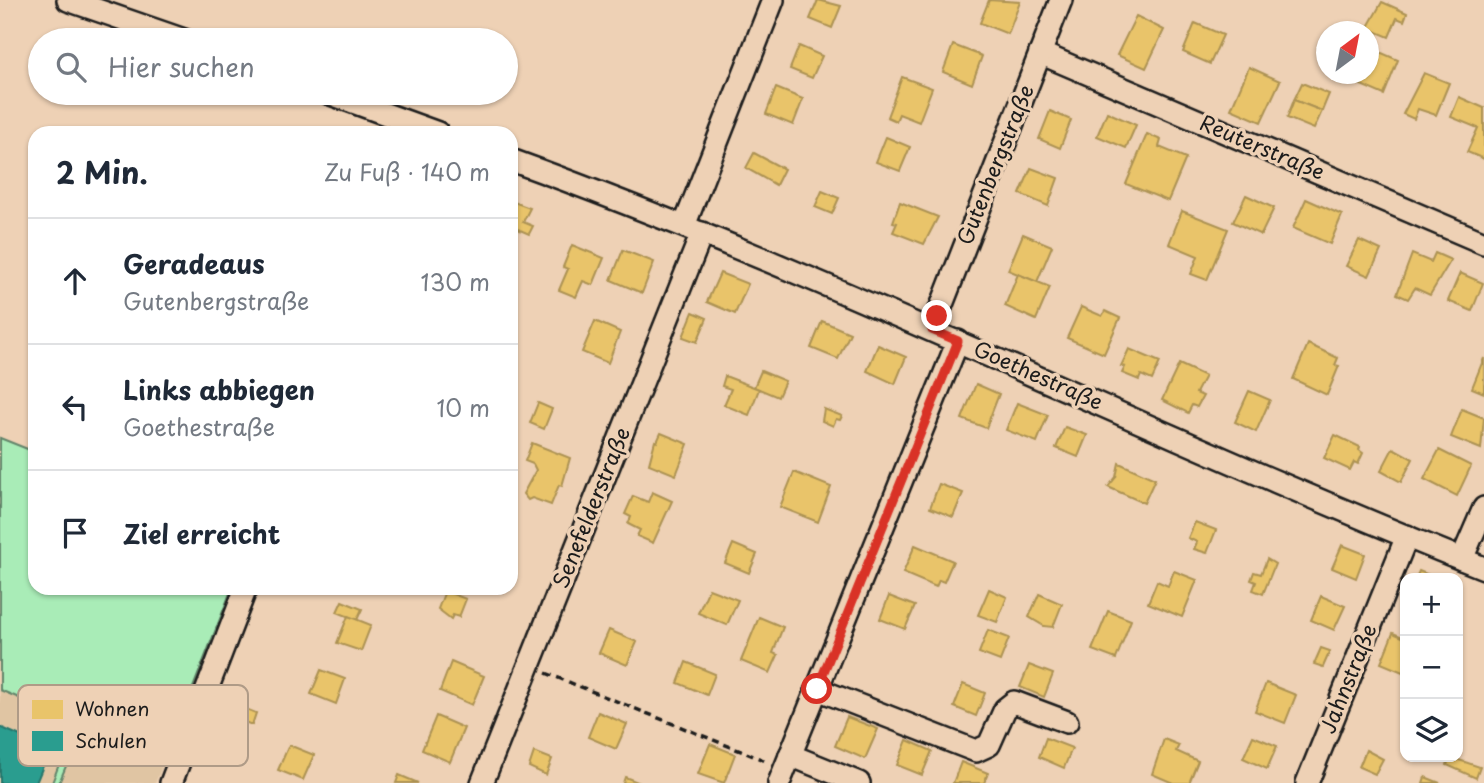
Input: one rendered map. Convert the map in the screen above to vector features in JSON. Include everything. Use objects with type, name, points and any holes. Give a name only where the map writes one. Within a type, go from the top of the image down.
[{"type":"street","points":[[68,0],[149,28]]},
{"type":"street","name":"Senefelderstraße","points":[[482,783],[529,666],[693,230],[774,0]]},
{"type":"street","name":"Gutenbergstraße","points":[[932,330],[1061,0]]},
{"type":"street","name":"Reuterstraße","points":[[1040,53],[1484,243]]},
{"type":"street","points":[[360,105],[416,126]]},
{"type":"street","name":"Goethestraße","points":[[518,163],[693,230],[932,330],[1484,568]]},
{"type":"street","points":[[859,783],[784,769],[958,341]]},
{"type":"street","points":[[1462,559],[1484,508]]},
{"type":"street","name":"Jahnstraße","points":[[1307,783],[1407,536]]},
{"type":"street","points":[[209,685],[243,595]]},
{"type":"street","points":[[817,689],[976,751],[989,745],[1005,709],[1014,702],[1067,722]]},
{"type":"street","points":[[171,783],[178,766]]},
{"type":"path","points":[[529,666],[784,769]]},
{"type":"shaded area","points":[[0,690],[18,698],[18,766],[162,766],[155,783],[0,783]]},
{"type":"green space","points":[[0,438],[28,449],[28,595],[229,595],[194,685],[18,685],[18,698],[0,690]]},
{"type":"green space","points":[[58,766],[66,766],[59,783],[52,783]]},
{"type":"building: Wohnen","points":[[818,0],[841,6],[832,28],[810,19]]},
{"type":"building: Wohnen","points":[[989,0],[1020,2],[1008,34],[980,23]]},
{"type":"building: Wohnen","points":[[1382,2],[1407,13],[1404,21],[1397,18],[1389,37],[1379,33],[1379,21],[1371,21]]},
{"type":"building: Wohnen","points":[[1136,16],[1164,30],[1146,68],[1117,55]]},
{"type":"building: Wohnen","points":[[1195,23],[1223,35],[1210,64],[1183,52]]},
{"type":"building: Wohnen","points":[[953,45],[982,56],[972,84],[943,72]]},
{"type":"building: Wohnen","points":[[799,46],[822,56],[812,78],[790,69]]},
{"type":"building: Wohnen","points":[[1379,52],[1398,60],[1384,95],[1359,84],[1379,84]]},
{"type":"building: Wohnen","points":[[1249,67],[1280,81],[1261,122],[1231,109]]},
{"type":"building: Wohnen","points":[[1424,73],[1449,83],[1436,115],[1418,109],[1414,119],[1403,114]]},
{"type":"building: Wohnen","points":[[902,77],[932,88],[919,122],[899,114],[896,121],[887,117]]},
{"type":"building: Wohnen","points":[[1302,83],[1329,94],[1322,111],[1294,100]]},
{"type":"building: Wohnen","points":[[776,88],[803,99],[793,125],[766,114]]},
{"type":"building: Wohnen","points":[[1459,97],[1484,108],[1484,159],[1467,152],[1478,128],[1451,117]]},
{"type":"building: Wohnen","points":[[1294,100],[1322,111],[1314,129],[1287,118]]},
{"type":"building: Wohnen","points":[[1050,111],[1071,120],[1060,148],[1039,139]]},
{"type":"building: Wohnen","points":[[1107,112],[1136,125],[1126,148],[1097,136]]},
{"type":"building: Wohnen","points":[[1147,134],[1161,140],[1159,147],[1186,158],[1168,201],[1126,184]]},
{"type":"building: Wohnen","points":[[886,137],[910,147],[900,171],[876,162]]},
{"type":"building: Wohnen","points":[[754,153],[784,169],[776,185],[746,168]]},
{"type":"building: Wohnen","points":[[1031,168],[1058,178],[1048,206],[1020,194]]},
{"type":"building: Wohnen","points":[[822,191],[839,198],[832,214],[815,207]]},
{"type":"building: Wohnen","points":[[1246,195],[1274,208],[1261,235],[1233,222]]},
{"type":"building: Wohnen","points":[[1306,199],[1342,215],[1330,244],[1293,228]]},
{"type":"building: Wohnen","points":[[900,202],[938,217],[924,244],[893,232],[897,223],[893,222]]},
{"type":"building: Wohnen","points":[[518,204],[530,208],[523,222],[533,226],[529,234],[518,229]]},
{"type":"building: Wohnen","points":[[1182,211],[1228,229],[1207,280],[1191,274],[1198,256],[1169,244]]},
{"type":"building: Wohnen","points":[[1023,234],[1052,246],[1037,282],[1008,270]]},
{"type":"building: Wohnen","points":[[1359,240],[1381,250],[1369,276],[1346,266]]},
{"type":"building: Wohnen","points":[[572,245],[604,258],[593,285],[583,281],[576,297],[559,290],[568,269],[563,267]]},
{"type":"building: Wohnen","points":[[623,250],[654,262],[642,293],[611,280]]},
{"type":"building: Wohnen","points":[[1435,253],[1451,260],[1430,295],[1415,288],[1408,299],[1397,294],[1412,254],[1431,262]]},
{"type":"building: Wohnen","points":[[720,273],[748,284],[735,314],[707,302]]},
{"type":"building: Wohnen","points":[[1460,273],[1483,283],[1472,311],[1448,301]]},
{"type":"building: Wohnen","points":[[1018,274],[1050,287],[1036,320],[1005,306]]},
{"type":"building: Wohnen","points":[[1081,307],[1102,316],[1105,311],[1120,318],[1104,354],[1067,338]]},
{"type":"building: Wohnen","points":[[693,312],[707,318],[697,342],[683,337]]},
{"type":"building: Wohnen","points":[[595,321],[620,332],[608,363],[582,352]]},
{"type":"building: Wohnen","points":[[822,321],[850,333],[838,359],[811,348]]},
{"type":"building: Wohnen","points":[[1308,344],[1338,358],[1335,365],[1339,366],[1327,395],[1293,379]]},
{"type":"building: Wohnen","points":[[878,345],[906,357],[895,384],[867,371]]},
{"type":"building: Wohnen","points":[[1129,349],[1160,362],[1152,380],[1141,375],[1139,380],[1122,373],[1125,367],[1121,366]]},
{"type":"building: Wohnen","points":[[1484,358],[1484,393],[1472,388]]},
{"type":"building: Wohnen","points":[[1179,364],[1205,376],[1196,393],[1203,396],[1197,407],[1192,405],[1188,413],[1162,400]]},
{"type":"building: Wohnen","points":[[761,371],[785,381],[778,397],[754,387]]},
{"type":"building: Wohnen","points":[[725,376],[759,389],[749,415],[724,405],[731,389],[722,386]]},
{"type":"building: Wohnen","points":[[976,384],[999,394],[986,428],[962,419]]},
{"type":"building: Wohnen","points":[[1249,391],[1270,400],[1256,432],[1235,422]]},
{"type":"building: Wohnen","points":[[538,403],[552,409],[544,429],[530,423]]},
{"type":"building: Wohnen","points":[[1017,403],[1048,415],[1037,442],[1006,430]]},
{"type":"building: Wohnen","points":[[824,409],[842,416],[840,420],[836,419],[833,426],[822,421]]},
{"type":"building: Wohnen","points":[[1462,409],[1484,418],[1481,449],[1451,437]]},
{"type":"building: Wohnen","points":[[1065,427],[1087,435],[1078,457],[1056,448]]},
{"type":"building: Wohnen","points":[[661,433],[688,444],[676,475],[649,464],[655,441],[657,442]]},
{"type":"building: Wohnen","points":[[1335,435],[1360,447],[1359,450],[1363,453],[1358,464],[1354,462],[1350,470],[1324,458]]},
{"type":"building: Wohnen","points":[[532,443],[570,458],[562,486],[559,485],[551,505],[532,498],[528,500],[523,494],[536,470],[533,464],[525,461]]},
{"type":"building: Wohnen","points":[[1393,448],[1413,459],[1401,482],[1381,471]]},
{"type":"building: Wohnen","points":[[1439,450],[1471,466],[1457,496],[1424,479]]},
{"type":"building: Wohnen","points":[[1119,463],[1155,479],[1144,503],[1108,487],[1116,477]]},
{"type":"building: Wohnen","points":[[794,472],[831,487],[818,522],[780,507]]},
{"type":"building: Wohnen","points":[[939,484],[963,493],[953,517],[930,508]]},
{"type":"building: Wohnen","points":[[652,492],[672,501],[653,543],[637,536],[640,530],[628,524],[631,517],[625,514],[633,496],[648,502]]},
{"type":"building: Wohnen","points":[[1195,522],[1216,530],[1207,553],[1194,549],[1197,542],[1188,538]]},
{"type":"building: Wohnen","points":[[733,544],[757,554],[749,573],[725,563]]},
{"type":"building: Wohnen","points":[[915,545],[953,561],[944,582],[939,580],[936,587],[903,573]]},
{"type":"building: Wohnen","points":[[1342,545],[1365,554],[1356,578],[1332,568]]},
{"type":"building: Wohnen","points":[[1267,559],[1275,564],[1263,594],[1253,590],[1256,582],[1251,580],[1254,572],[1261,574]]},
{"type":"building: Wohnen","points":[[1174,571],[1197,580],[1182,617],[1148,603],[1157,581],[1168,586]]},
{"type":"building: Wohnen","points":[[709,589],[738,600],[727,625],[698,613]]},
{"type":"building: Wohnen","points":[[989,589],[1007,597],[997,622],[978,615]]},
{"type":"building: Wohnen","points":[[1039,594],[1062,604],[1053,627],[1044,626],[1029,617]]},
{"type":"building: Wohnen","points":[[443,595],[456,595],[466,599],[459,617],[453,615],[451,619],[438,609]]},
{"type":"building: Wohnen","points":[[889,596],[915,606],[905,629],[880,619]]},
{"type":"building: Wohnen","points":[[1321,596],[1345,606],[1334,630],[1311,620]]},
{"type":"building: Wohnen","points":[[342,601],[362,609],[357,620],[337,612]]},
{"type":"building: Wohnen","points":[[1108,611],[1131,620],[1116,659],[1092,650]]},
{"type":"building: Wohnen","points":[[348,616],[371,625],[361,651],[337,643]]},
{"type":"building: Wohnen","points":[[759,617],[783,627],[773,653],[778,655],[770,673],[741,661]]},
{"type":"building: Wohnen","points":[[609,630],[637,642],[627,665],[599,653]]},
{"type":"building: Wohnen","points":[[988,630],[1009,638],[1000,661],[979,653]]},
{"type":"building: Wohnen","points":[[1393,633],[1400,636],[1400,671],[1381,663]]},
{"type":"building: Wohnen","points":[[1321,648],[1330,651],[1323,667],[1314,664]]},
{"type":"building: Wohnen","points":[[451,662],[484,676],[472,705],[440,691]]},
{"type":"building: Wohnen","points":[[686,662],[715,674],[707,695],[678,683]]},
{"type":"building: Wohnen","points":[[1029,665],[1053,674],[1044,697],[1020,687]]},
{"type":"building: Wohnen","points":[[321,670],[345,679],[336,704],[311,694]]},
{"type":"building: Wohnen","points":[[1266,683],[1296,695],[1285,723],[1255,711]]},
{"type":"building: Wohnen","points":[[963,684],[985,693],[976,716],[954,707]]},
{"type":"building: Wohnen","points":[[248,710],[256,713],[252,725],[248,723]]},
{"type":"building: Wohnen","points":[[598,712],[627,724],[616,749],[588,737]]},
{"type":"building: Wohnen","points":[[436,716],[464,728],[450,762],[422,750]]},
{"type":"building: Wohnen","points":[[847,717],[878,729],[865,759],[835,746]]},
{"type":"building: Wohnen","points":[[1253,736],[1277,746],[1267,769],[1243,758]]},
{"type":"building: Wohnen","points":[[1046,738],[1072,748],[1064,768],[1039,757]]},
{"type":"building: Wohnen","points":[[1164,739],[1179,745],[1176,751],[1198,761],[1189,783],[1173,783],[1152,774]]},
{"type":"building: Wohnen","points":[[907,740],[932,751],[922,775],[897,765]]},
{"type":"building: Wohnen","points":[[710,744],[735,754],[724,783],[698,774]]},
{"type":"building: Wohnen","points":[[289,745],[314,755],[303,780],[278,770]]},
{"type":"building: Wohnen","points":[[1366,750],[1383,759],[1375,774],[1359,767]]},
{"type":"building: Wohnen","points":[[534,752],[552,759],[546,775],[529,767]]},
{"type":"building: Wohnen","points":[[1463,761],[1480,767],[1476,778],[1447,765],[1448,762]]},
{"type":"building: Wohnen","points":[[961,762],[988,773],[984,783],[953,783]]},
{"type":"building: Wohnen","points":[[399,775],[418,783],[396,783]]},
{"type":"building: Wohnen","points":[[625,777],[640,783],[623,783]]},
{"type":"building: Wohnen","points":[[1425,777],[1440,783],[1423,783]]},
{"type":"building: Schulen","points":[[0,727],[18,735],[18,766],[43,766],[36,783],[0,783]]},
{"type":"route","points":[[817,689],[958,341],[932,330],[937,316]]}]
